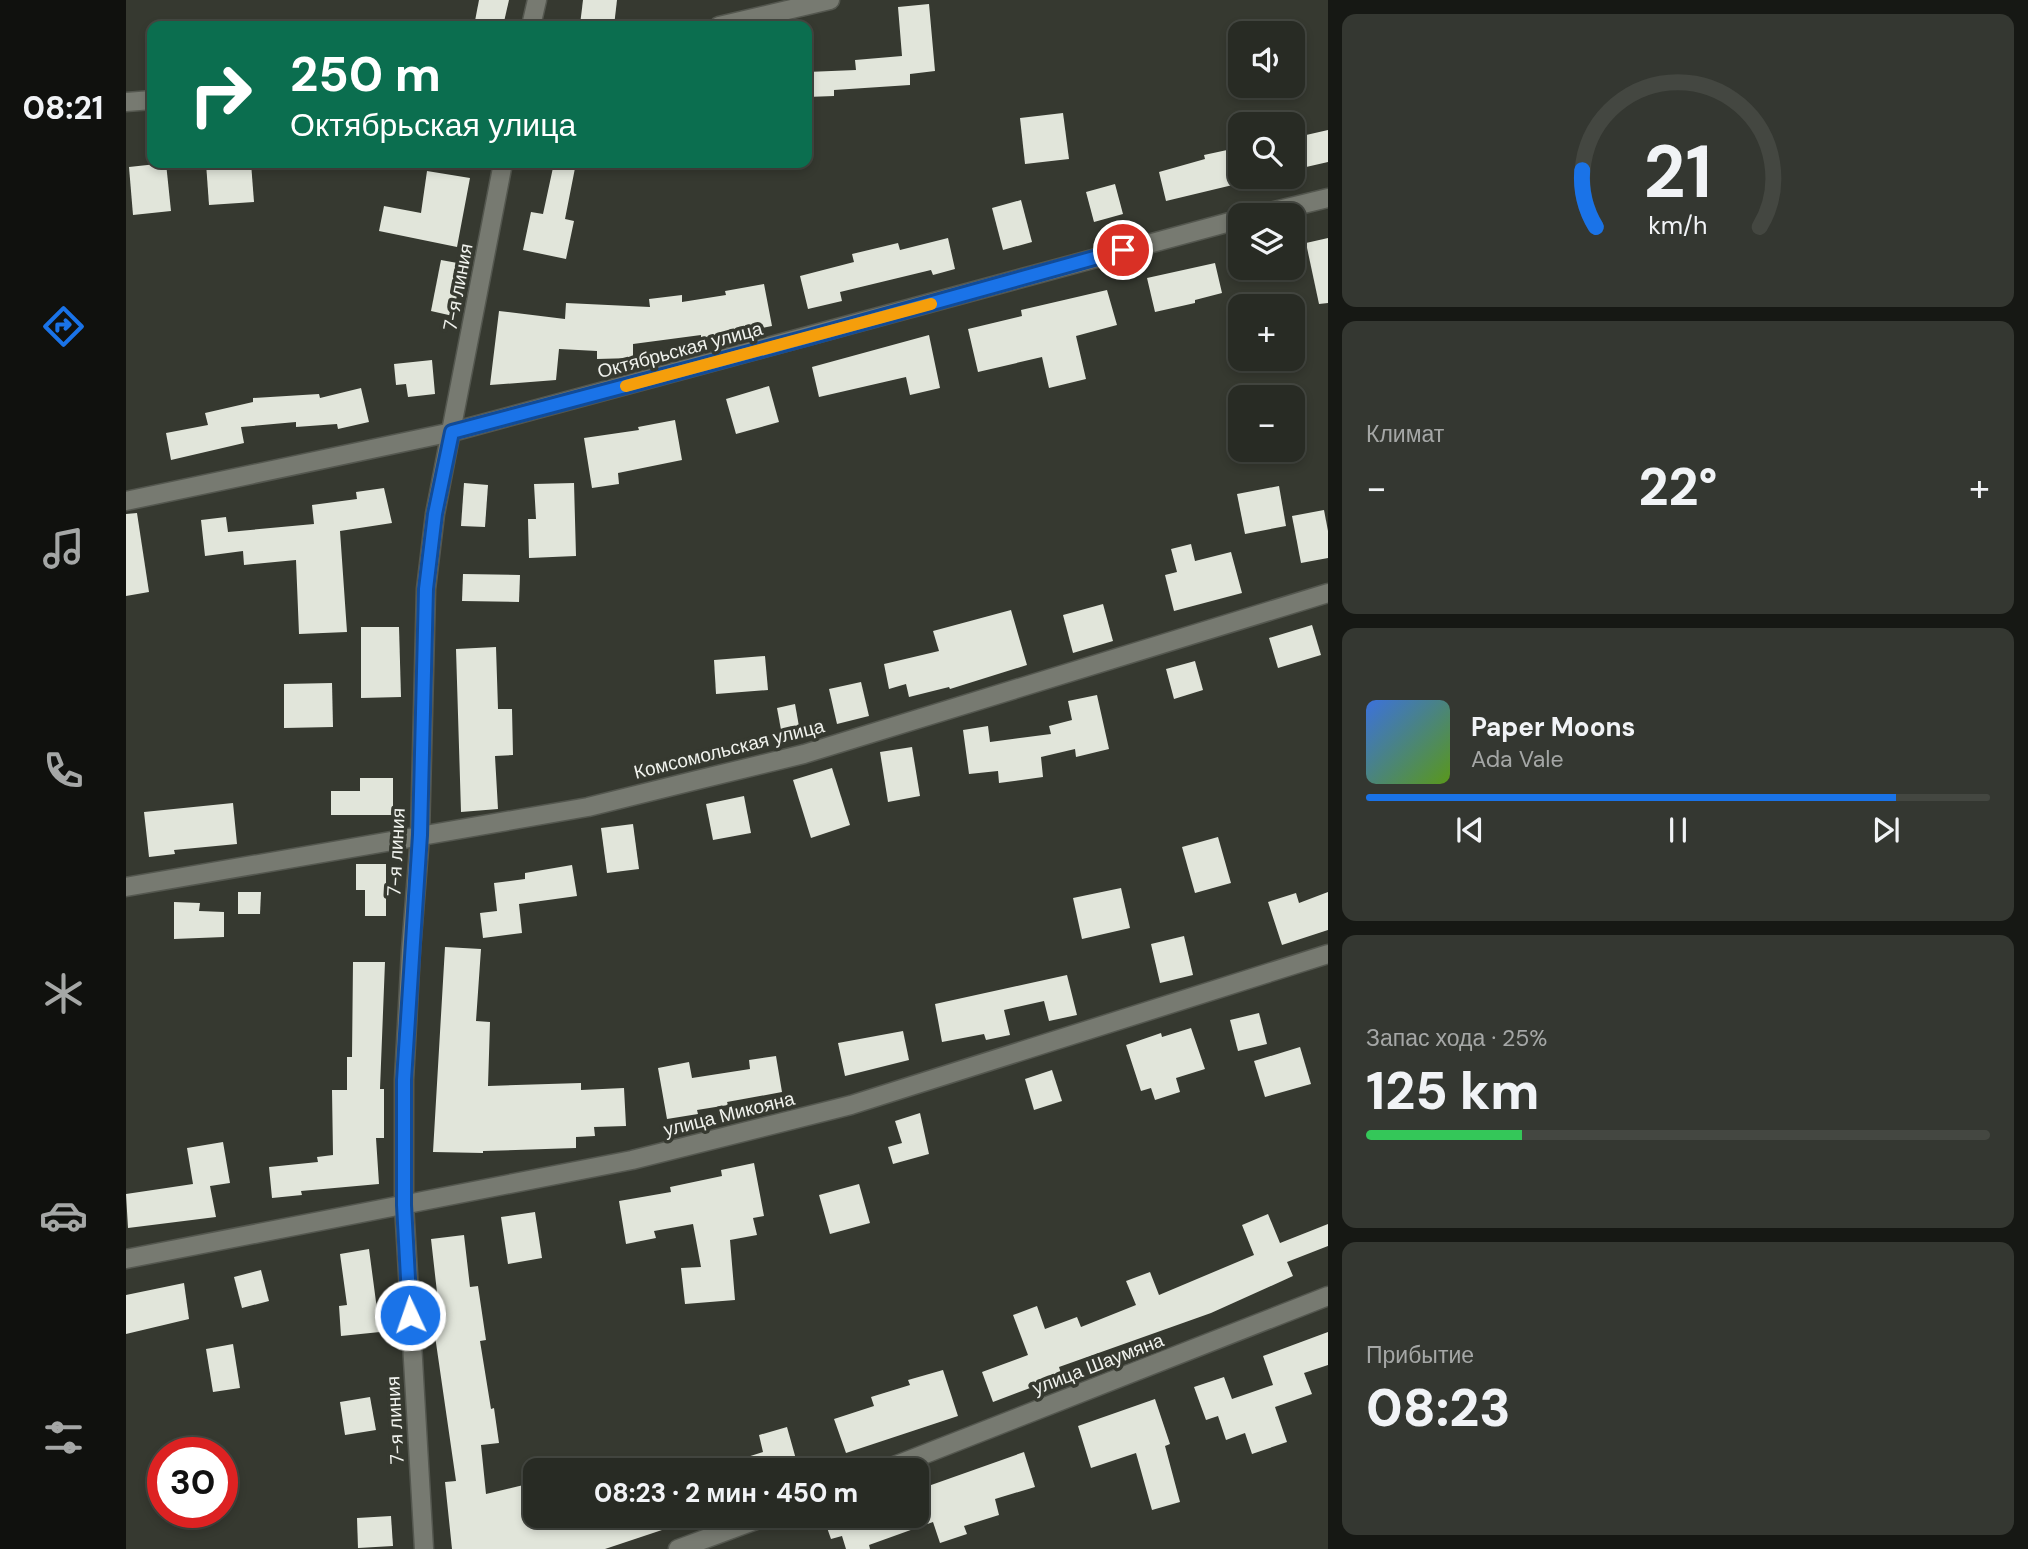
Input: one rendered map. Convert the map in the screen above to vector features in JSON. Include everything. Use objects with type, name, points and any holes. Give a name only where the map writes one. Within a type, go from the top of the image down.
[{"type":"street","points":[[532,21],[537,0]]},
{"type":"street","points":[[740,21],[830,0]]},
{"type":"street","points":[[126,102],[147,100]]},
{"type":"street","name":"7-я линия","points":[[424,1549],[404,1205],[404,1080],[420,835],[426,589],[435,514],[502,168]]},
{"type":"street","points":[[1305,204],[1328,198]]},
{"type":"street","name":"Октябрьская улица","points":[[126,501],[452,432],[1228,223]]},
{"type":"street","name":"Комсомольская улица","points":[[126,887],[588,807],[804,754],[1328,593]]},
{"type":"street","name":"улица Микояна","points":[[126,1259],[632,1160],[851,1105],[1328,954]]},
{"type":"street","name":"улица Шаумяна","points":[[915,1458],[1328,1297]]},
{"type":"street","points":[[678,1549],[735,1528]]},
{"type":"building","points":[[479,0],[509,0],[504,21],[475,21]]},
{"type":"building","points":[[583,0],[617,0],[615,21],[580,21]]},
{"type":"building","points":[[929,4],[935,71],[910,74],[910,85],[834,90],[834,96],[812,97],[812,72],[856,70],[855,60],[902,56],[898,7]]},
{"type":"building","points":[[1063,113],[1069,159],[1025,164],[1020,118]]},
{"type":"building","points":[[1328,130],[1328,162],[1305,167],[1305,135]]},
{"type":"building","points":[[1228,150],[1228,186],[1166,201],[1159,172],[1205,159],[1204,155]]},
{"type":"building","points":[[147,165],[147,168],[167,168],[171,211],[133,215],[129,167]]},
{"type":"building","points":[[206,168],[251,168],[254,202],[209,205]]},
{"type":"building","points":[[553,168],[575,168],[565,219],[574,221],[566,259],[523,250],[531,212],[543,214]]},
{"type":"building","points":[[427,171],[470,178],[457,247],[379,231],[384,206],[421,213]]},
{"type":"building","points":[[1115,184],[1123,214],[1094,222],[1086,192]]},
{"type":"building","points":[[1021,200],[1032,242],[1003,250],[992,208]]},
{"type":"building","points":[[948,238],[955,269],[933,275],[931,270],[840,292],[842,301],[808,309],[800,276],[854,262],[852,254],[898,243],[900,250]]},
{"type":"building","points":[[1328,238],[1328,303],[1319,304],[1306,243]]},
{"type":"building","points":[[441,260],[463,264],[453,316],[431,311]]},
{"type":"building","points":[[1215,263],[1222,293],[1195,300],[1195,303],[1155,312],[1147,278]]},
{"type":"building","points":[[764,284],[772,326],[701,340],[701,335],[633,344],[633,358],[597,359],[597,351],[559,349],[556,380],[490,385],[499,311],[565,319],[566,303],[650,307],[649,299],[682,295],[682,302],[726,295],[725,291]]},
{"type":"building","points":[[1107,290],[1117,325],[1076,336],[1086,379],[1049,388],[1042,357],[978,372],[968,329],[1022,316],[1021,310]]},
{"type":"building","points":[[929,335],[940,388],[910,395],[906,377],[819,397],[812,367]]},
{"type":"building","points":[[432,360],[435,394],[408,397],[406,384],[396,385],[394,364]]},
{"type":"building","points":[[769,386],[779,422],[736,434],[726,399]]},
{"type":"building","points":[[361,388],[369,422],[338,429],[337,424],[296,427],[296,422],[241,427],[244,443],[171,460],[166,433],[208,425],[205,413],[253,402],[253,398],[319,394],[320,398]]},
{"type":"building","points":[[675,420],[682,460],[618,473],[619,484],[592,488],[584,438],[639,430],[638,427]]},
{"type":"building","points":[[464,483],[488,485],[485,527],[461,526]]},
{"type":"building","points":[[574,483],[576,556],[529,558],[528,519],[536,519],[534,484]]},
{"type":"building","points":[[1279,486],[1286,526],[1245,534],[1237,494]]},
{"type":"building","points":[[384,488],[392,523],[340,531],[347,632],[299,634],[296,560],[244,565],[243,551],[205,556],[201,520],[226,517],[228,532],[314,524],[312,505],[357,499],[356,492]]},
{"type":"building","points":[[1324,510],[1328,531],[1328,558],[1301,563],[1292,516]]},
{"type":"building","points":[[137,513],[149,592],[126,596],[126,514]]},
{"type":"building","points":[[1191,544],[1195,561],[1231,552],[1242,593],[1174,611],[1165,575],[1177,572],[1171,549]]},
{"type":"building","points":[[463,574],[520,575],[519,602],[462,601]]},
{"type":"building","points":[[1103,604],[1113,641],[1073,653],[1063,615]]},
{"type":"building","points":[[1011,610],[1027,665],[950,689],[949,687],[909,697],[906,684],[889,689],[884,664],[939,651],[933,631]]},
{"type":"building","points":[[1312,625],[1321,655],[1278,668],[1269,638]]},
{"type":"building","points":[[361,627],[399,627],[401,697],[361,698]]},
{"type":"building","points":[[496,647],[498,709],[512,709],[513,755],[495,756],[498,809],[461,812],[456,649]]},
{"type":"building","points":[[765,656],[768,690],[716,694],[714,660]]},
{"type":"building","points":[[1195,661],[1203,690],[1174,699],[1166,669]]},
{"type":"building","points":[[861,682],[869,716],[837,724],[829,689]]},
{"type":"building","points":[[332,683],[333,727],[284,728],[284,684]]},
{"type":"building","points":[[1097,695],[1109,749],[1076,757],[1075,749],[1041,757],[1043,777],[999,783],[998,771],[969,774],[963,730],[988,726],[990,742],[1051,734],[1049,726],[1072,720],[1068,701]]},
{"type":"building","points":[[795,704],[800,732],[782,735],[777,708]]},
{"type":"building","points":[[912,747],[920,796],[888,802],[880,752]]},
{"type":"building","points":[[832,768],[850,825],[811,838],[793,780]]},
{"type":"building","points":[[360,778],[393,778],[393,815],[331,815],[331,791],[360,791]]},
{"type":"building","points":[[744,796],[751,833],[713,840],[706,804]]},
{"type":"building","points":[[233,803],[237,844],[174,850],[175,854],[149,857],[144,812]]},
{"type":"building","points":[[633,824],[639,869],[607,873],[601,828]]},
{"type":"building","points":[[1218,837],[1231,883],[1195,893],[1182,847]]},
{"type":"building","points":[[356,864],[386,864],[386,916],[365,916],[365,890],[356,890]]},
{"type":"building","points":[[572,865],[577,896],[519,904],[522,933],[483,938],[480,913],[497,911],[494,883],[525,879],[525,873]]},
{"type":"building","points":[[1121,888],[1130,928],[1082,939],[1073,898]]},
{"type":"building","points":[[238,892],[261,892],[260,914],[238,914]]},
{"type":"building","points":[[1328,892],[1328,930],[1282,945],[1268,902],[1296,893],[1299,903]]},
{"type":"building","points":[[174,902],[200,903],[199,911],[224,912],[224,937],[174,939]]},
{"type":"building","points":[[1184,936],[1193,975],[1160,983],[1151,944]]},
{"type":"building","points":[[445,947],[481,949],[476,1021],[490,1022],[488,1086],[581,1083],[581,1090],[624,1088],[626,1126],[594,1127],[595,1136],[576,1137],[576,1148],[483,1153],[433,1152]]},
{"type":"building","points":[[353,962],[385,962],[380,1089],[384,1089],[384,1138],[376,1138],[379,1184],[301,1191],[302,1195],[272,1198],[269,1167],[318,1162],[317,1157],[333,1155],[332,1090],[347,1090],[347,1057],[352,1057]]},
{"type":"building","points":[[1067,975],[1077,1015],[1049,1021],[1044,1001],[1004,1010],[1010,1035],[986,1040],[984,1034],[942,1042],[935,1004]]},
{"type":"building","points":[[1259,1013],[1267,1044],[1238,1051],[1230,1020]]},
{"type":"building","points":[[1191,1028],[1205,1069],[1176,1078],[1180,1092],[1155,1100],[1151,1088],[1141,1091],[1126,1045],[1161,1033],[1162,1037]]},
{"type":"building","points":[[903,1031],[909,1060],[845,1076],[838,1043]]},
{"type":"building","points":[[1300,1047],[1311,1084],[1265,1097],[1254,1061]]},
{"type":"building","points":[[776,1056],[782,1092],[727,1102],[728,1105],[697,1110],[698,1114],[667,1119],[658,1068],[689,1062],[692,1078],[750,1069],[749,1060]]},
{"type":"building","points":[[1052,1070],[1062,1101],[1034,1110],[1025,1079]]},
{"type":"building","points":[[920,1113],[929,1154],[893,1164],[888,1147],[902,1143],[895,1121]]},
{"type":"building","points":[[223,1142],[230,1183],[210,1186],[216,1217],[128,1228],[126,1194],[193,1184],[187,1148]]},
{"type":"building","points":[[754,1163],[764,1216],[753,1218],[757,1235],[730,1240],[735,1300],[685,1304],[681,1268],[701,1267],[693,1224],[654,1231],[656,1238],[626,1244],[619,1201],[671,1192],[670,1187],[722,1176],[721,1170]]},
{"type":"building","points":[[859,1184],[870,1223],[830,1234],[819,1195]]},
{"type":"building","points":[[535,1212],[542,1258],[508,1264],[501,1217]]},
{"type":"building","points":[[1268,1214],[1280,1243],[1328,1224],[1328,1246],[1287,1262],[1293,1276],[1211,1313],[1059,1367],[1062,1376],[993,1402],[982,1372],[1028,1355],[1013,1315],[1037,1306],[1045,1329],[1077,1317],[1081,1327],[1136,1305],[1126,1281],[1150,1272],[1159,1295],[1254,1255],[1242,1225]]},
{"type":"building","points":[[464,1235],[470,1287],[478,1286],[486,1340],[480,1341],[499,1443],[481,1445],[486,1494],[523,1485],[523,1528],[668,1528],[605,1549],[452,1549],[445,1482],[456,1481],[434,1329],[441,1328],[431,1239]]},
{"type":"building","points":[[369,1249],[380,1332],[341,1336],[339,1306],[347,1305],[340,1254]]},
{"type":"building","points":[[261,1270],[269,1301],[242,1308],[234,1277]]},
{"type":"building","points":[[184,1283],[189,1319],[126,1334],[126,1295]]},
{"type":"building","points":[[1328,1332],[1328,1365],[1304,1373],[1312,1394],[1275,1407],[1287,1442],[1252,1454],[1245,1433],[1226,1440],[1218,1416],[1206,1420],[1194,1387],[1224,1377],[1232,1399],[1273,1385],[1263,1356]]},
{"type":"building","points":[[233,1344],[240,1388],[213,1392],[206,1349]]},
{"type":"building","points":[[943,1370],[958,1416],[846,1453],[834,1419],[874,1406],[871,1397],[910,1385],[908,1380]]},
{"type":"building","points":[[370,1397],[376,1430],[345,1435],[340,1402]]},
{"type":"building","points":[[1155,1399],[1170,1444],[1165,1446],[1180,1502],[1152,1510],[1136,1453],[1091,1468],[1078,1426]]},
{"type":"building","points":[[787,1427],[796,1458],[744,1458],[763,1452],[759,1435]]},
{"type":"building","points":[[1024,1452],[1035,1487],[995,1499],[999,1515],[964,1526],[967,1534],[940,1543],[933,1522],[929,1523],[929,1486]]},
{"type":"building","points":[[391,1516],[393,1546],[358,1548],[357,1518]]},
{"type":"building","points":[[827,1528],[916,1528],[869,1545],[870,1549],[846,1549],[842,1536],[831,1539]]},
{"type":"slow traffic","points":[[626,386],[931,304]]},
{"type":"route","points":[[410,1315],[404,1205],[404,1080],[420,835],[426,589],[435,514],[452,432],[1123,250]]}]
